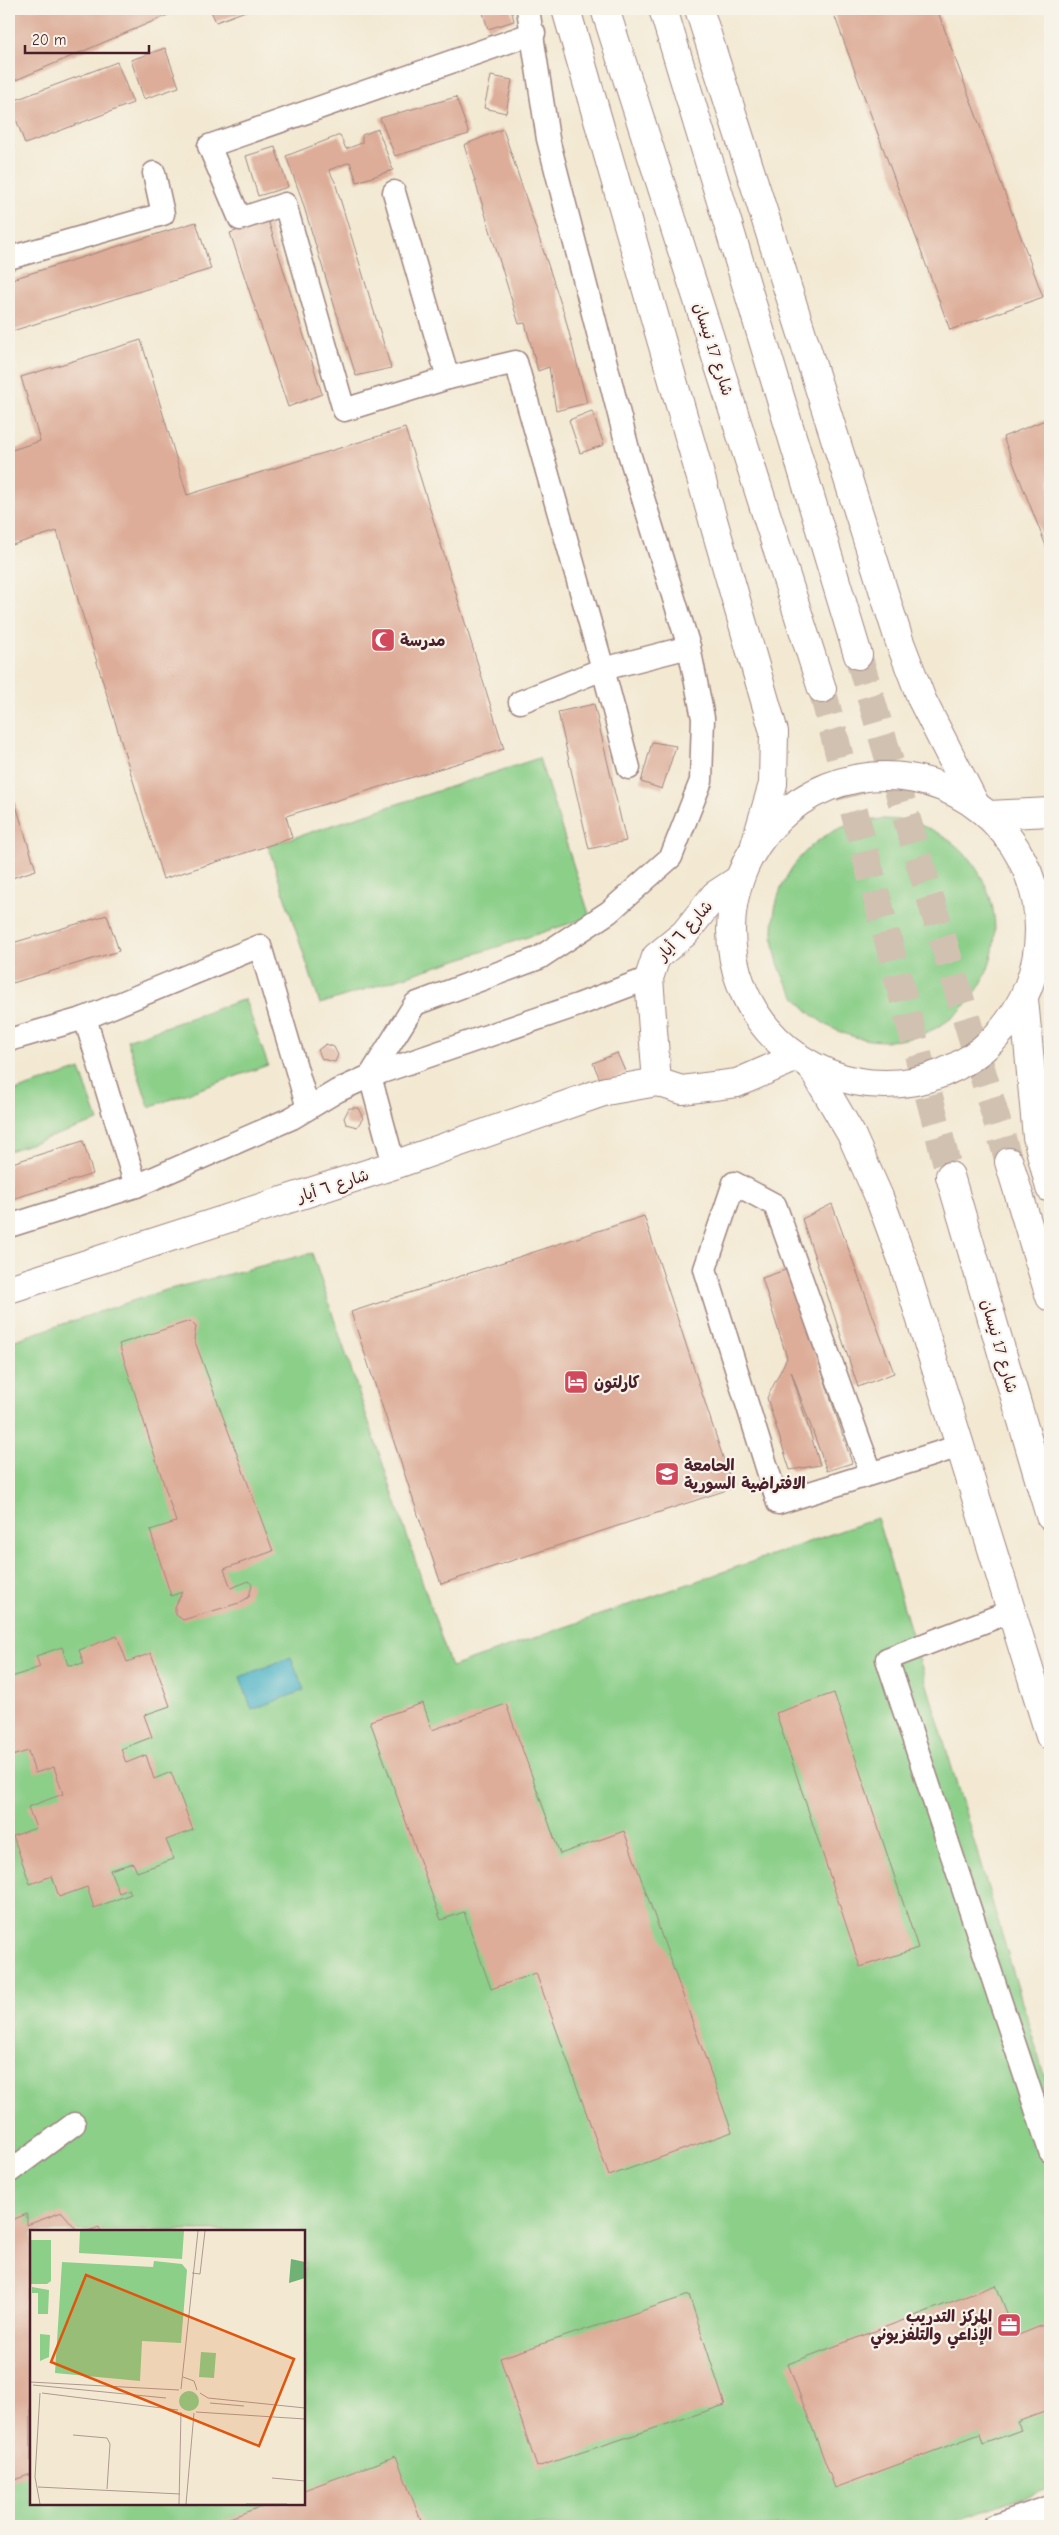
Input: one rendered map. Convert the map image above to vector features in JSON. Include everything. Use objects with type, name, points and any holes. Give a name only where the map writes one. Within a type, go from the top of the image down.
[{"type":"main road","points":[[566,9],[774,732],[773,784],[755,845],[738,880],[730,924],[735,970],[753,1011],[782,1046],[805,1063],[853,1082],[894,1086],[934,1077],[971,1060],[1002,1033],[1024,999],[1044,956],[1038,907],[1021,857],[982,809],[922,700],[899,640],[699,9]]},
{"type":"main road","name":"شارع 17 نيسان","points":[[605,9],[822,689]]},
{"type":"main road","points":[[663,9],[858,655]]},
{"type":"main road","points":[[755,845],[778,817],[806,796],[838,782],[865,776],[909,777],[944,786],[982,809],[1050,812]]},
{"type":"main road","name":"شارع ٦ أيار","points":[[657,1082],[649,978],[656,958],[685,933],[716,895],[738,880]]},
{"type":"main road","points":[[1024,999],[1037,1137],[1050,1188]]},
{"type":"main road","points":[[805,1063],[851,1134],[879,1197],[903,1262],[1050,1736]]},
{"type":"main road","name":"شارع ٦ أيار","points":[[9,1290],[394,1165],[606,1091],[657,1082],[682,1090],[737,1083],[805,1063]]},
{"type":"main road","points":[[1008,1162],[1050,1297]]},
{"type":"main road","name":"شارع 17 نيسان","points":[[950,1176],[1050,1516]]},
{"type":"lane","points":[[394,1165],[370,1076],[415,1004],[539,958],[610,912],[671,857],[701,781],[704,718],[689,646],[629,453],[548,139],[534,33],[528,9]]},
{"type":"lane","points":[[534,33],[209,146],[240,219],[285,204],[344,410],[448,378],[516,362],[604,669],[628,768]]},
{"type":"lane","points":[[9,258],[163,214],[154,173]]},
{"type":"lane","points":[[394,192],[448,378]]},
{"type":"lane","points":[[520,702],[604,669],[689,646]]},
{"type":"lane","points":[[9,1040],[85,1018],[260,946],[308,1108]]},
{"type":"lane","points":[[9,1226],[136,1186],[292,1118],[337,1091],[370,1076],[578,1005],[649,978]]},
{"type":"lane","points":[[85,1018],[136,1186]]},
{"type":"lane","points":[[871,1473],[774,1205],[734,1183],[705,1269],[778,1503],[960,1446]]},
{"type":"lane","points":[[1012,1611],[887,1659],[1050,2151]]},
{"type":"lane","points":[[9,2172],[74,2124]]},
{"type":"lane","points":[[994,2526],[1050,2507]]},
{"type":"green space","points":[[539,758],[590,917],[320,1004],[268,846]]},
{"type":"green space","points":[[884,819],[906,821],[936,832],[954,844],[970,860],[982,878],[990,898],[995,930],[993,952],[982,982],[970,1000],[954,1016],[936,1028],[916,1036],[884,1041],[862,1039],[832,1028],[814,1016],[798,1000],[786,982],[778,962],[773,930],[775,908],[786,878],[798,860],[814,844],[832,832],[852,824]]},
{"type":"green space","points":[[245,999],[268,1065],[149,1107],[127,1040]]},
{"type":"green space","points":[[80,1069],[98,1121],[9,1151],[9,1093]]},
{"type":"green space","points":[[312,1253],[451,1667],[877,1518],[1050,2095],[1050,2488],[941,2526],[9,2526],[9,1342],[162,1291]]},
{"type":"water","points":[[291,1657],[304,1690],[252,1710],[240,1677]]},
{"type":"building","points":[[9,9],[176,9],[177,11],[9,83]]},
{"type":"building","points":[[210,9],[251,9],[216,22]]},
{"type":"building","points":[[482,9],[511,9],[514,21],[488,29]]},
{"type":"building","points":[[832,9],[937,9],[1043,297],[950,330]]},
{"type":"building","points":[[165,48],[179,87],[144,99],[131,60]]},
{"type":"building","points":[[117,62],[133,103],[25,144],[10,102]]},
{"type":"building","points":[[491,76],[512,80],[506,113],[484,108]]},
{"type":"building","points":[[456,97],[469,134],[395,156],[380,118]]},
{"type":"building","points":[[378,129],[393,170],[357,182],[350,162],[329,170],[335,182],[391,368],[356,376],[300,194],[286,156],[340,135],[346,149],[362,143],[362,135]]},
{"type":"building","points":[[503,129],[564,313],[587,403],[556,411],[549,367],[538,371],[525,323],[519,324],[464,145]]},
{"type":"building","points":[[9,138],[14,147],[9,157]]},
{"type":"building","points":[[275,147],[288,187],[258,196],[246,156]]},
{"type":"building","points":[[268,220],[322,394],[288,407],[230,233]]},
{"type":"building","points":[[196,222],[211,269],[9,332],[9,280]]},
{"type":"building","points":[[141,340],[187,495],[405,428],[504,749],[286,816],[292,838],[163,879],[57,531],[9,546],[9,451],[40,441],[21,377]]},
{"type":"building","points":[[592,411],[604,445],[580,453],[569,420]]},
{"type":"building","points":[[1050,418],[1050,556],[1003,437]]},
{"type":"building","points":[[594,704],[626,841],[589,849],[558,712]]},
{"type":"building","points":[[652,742],[676,746],[662,789],[641,782]]},
{"type":"building","points":[[9,783],[36,870],[9,879]]},
{"type":"building","points":[[107,915],[119,951],[9,984],[9,944]]},
{"type":"building","points":[[326,1044],[334,1047],[338,1055],[335,1062],[322,1059],[318,1050]]},
{"type":"building","points":[[617,1053],[626,1073],[602,1084],[593,1063]]},
{"type":"building","points":[[349,1108],[358,1108],[363,1118],[357,1127],[346,1124],[344,1118]]},
{"type":"building","points":[[83,1141],[93,1174],[9,1200],[9,1164]]},
{"type":"building","points":[[832,1204],[894,1373],[858,1387],[802,1219]]},
{"type":"building","points":[[644,1216],[733,1488],[441,1584],[351,1312]]},
{"type":"building","points":[[788,1269],[852,1463],[827,1471],[791,1371],[820,1465],[790,1470],[767,1398],[787,1358],[762,1278]]},
{"type":"building","points":[[190,1321],[196,1327],[194,1339],[273,1551],[224,1569],[231,1588],[249,1581],[252,1585],[249,1597],[239,1603],[183,1620],[175,1614],[175,1607],[182,1592],[171,1596],[150,1530],[176,1522],[119,1344]]},
{"type":"building","points":[[117,1636],[127,1662],[151,1653],[170,1706],[144,1715],[152,1737],[121,1749],[126,1763],[146,1755],[154,1779],[171,1772],[193,1830],[166,1840],[174,1859],[137,1872],[133,1863],[110,1870],[119,1893],[129,1889],[131,1894],[94,1908],[87,1887],[59,1897],[52,1876],[30,1884],[13,1836],[36,1828],[28,1807],[63,1794],[54,1767],[35,1773],[28,1751],[9,1757],[9,1678],[40,1667],[36,1656],[62,1647],[68,1665],[84,1664],[79,1650]]},
{"type":"building","points":[[834,1693],[918,1948],[860,1967],[776,1713]]},
{"type":"building","points":[[423,1703],[432,1730],[506,1704],[560,1854],[624,1831],[732,2132],[609,2176],[536,1973],[491,1989],[464,1912],[441,1920],[370,1721]]},
{"type":"building","points":[[62,2212],[77,2230],[30,2230],[30,2474],[9,2482],[9,2221],[27,2214],[27,2225]]},
{"type":"building","points":[[996,2285],[1016,2336],[1046,2324],[1050,2335],[1050,2410],[1017,2422],[1021,2430],[983,2444],[980,2434],[835,2488],[788,2364]]},
{"type":"building","points":[[689,2295],[725,2405],[537,2467],[500,2358]]},
{"type":"building","points":[[396,2456],[423,2526],[208,2526],[265,2505],[305,2505],[305,2490]]},
{"type":"tunnel","points":[[858,655],[1009,1162]]},
{"type":"tunnel","points":[[822,689],[950,1176]]},
{"type":"place","name":"مدرسة","points":[[383,640]]},
{"type":"place","name":"كارلتون","points":[[576,1382]]},
{"type":"place","name":"الحامعة الافتراضية السورية","points":[[667,1474]]},
{"type":"place","name":"المركز التدريب الإذاعي والتلفزيوني","points":[[1009,2325]]}]
